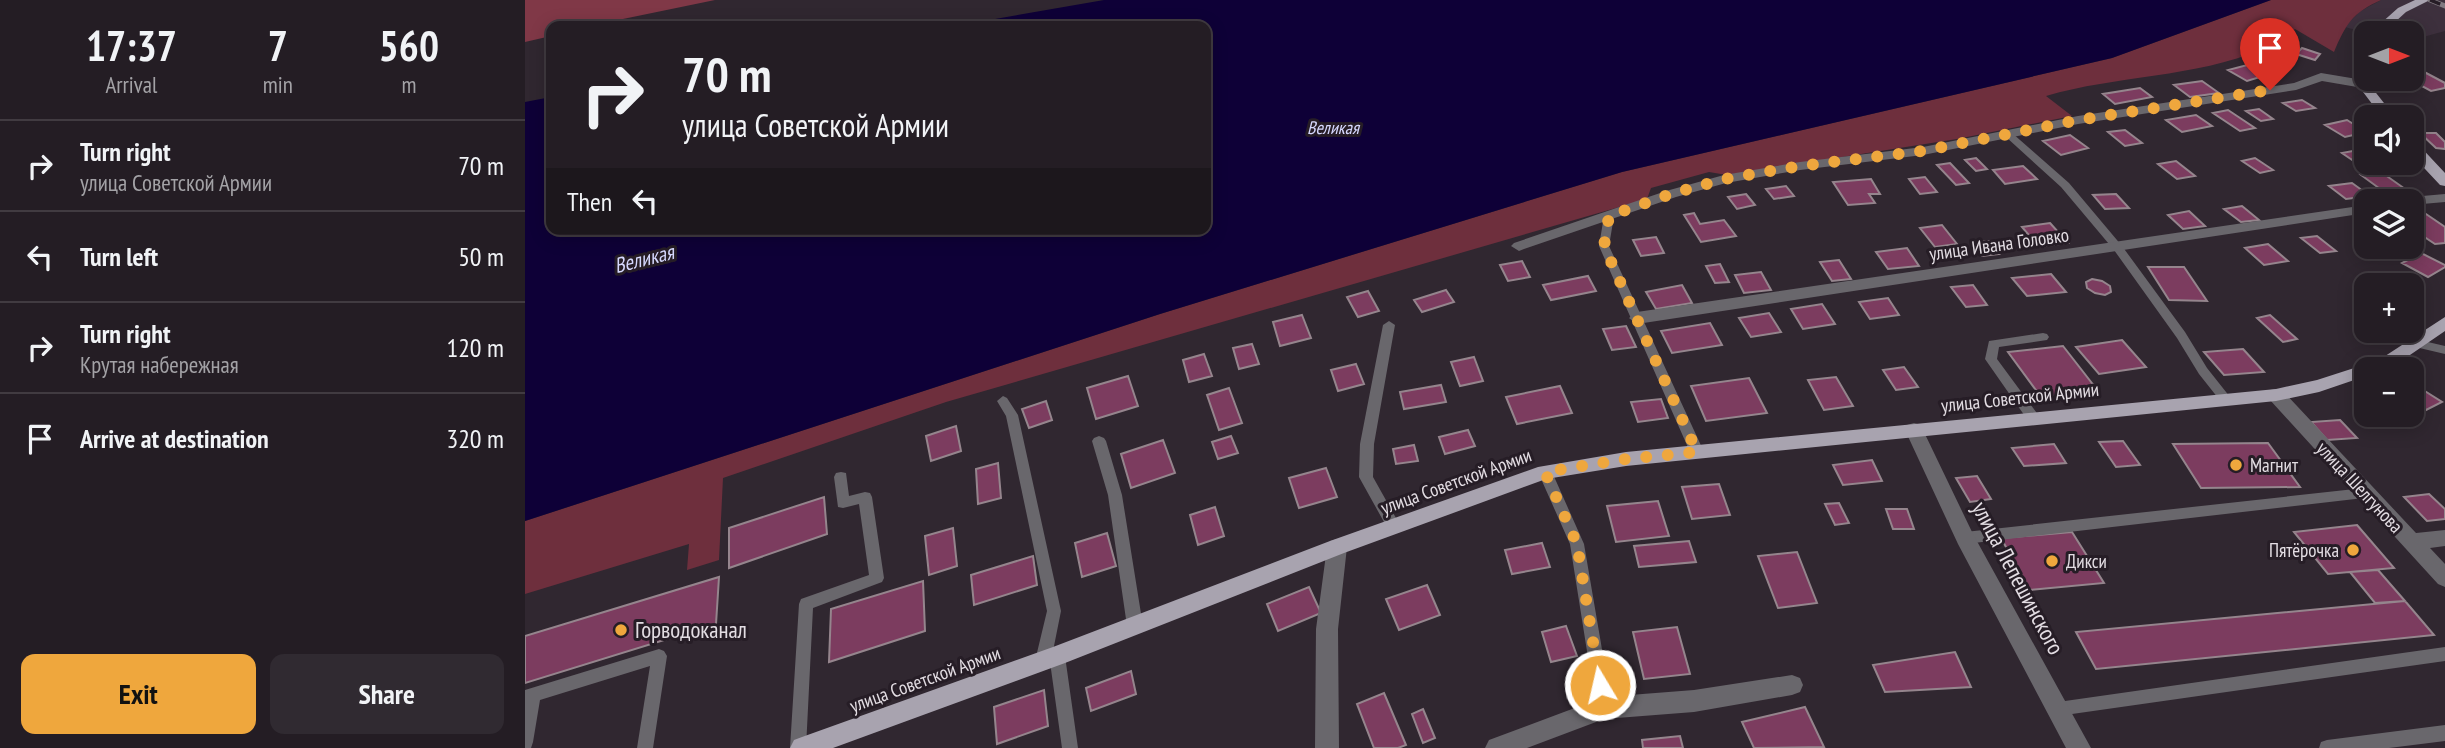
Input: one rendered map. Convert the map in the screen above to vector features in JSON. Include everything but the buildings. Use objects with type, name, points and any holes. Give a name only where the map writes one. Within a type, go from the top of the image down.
[{"type":"main road","points":[[2390,21],[2402,10],[2424,0]]},
{"type":"main road","points":[[2369,91],[2380,105]]},
{"type":"main road","points":[[2424,159],[2445,182]]},
{"type":"main road","name":"улица Советской Армии","points":[[2396,357],[2445,323]]},
{"type":"main road","name":"улица Советской Армии","points":[[800,748],[1050,658],[1337,547],[1545,472],[1626,459],[2276,395],[2319,386],[2354,374]]},
{"type":"street","points":[[1519,246],[1671,194],[1724,179],[1800,166],[1923,151],[2078,120],[2296,86],[2321,77],[2354,82]]},
{"type":"street","points":[[2424,200],[2445,198]]},
{"type":"street","name":"улица Ивана Головко","points":[[1637,318],[2354,211]]},
{"type":"street","name":"улица Шелгунова","points":[[2276,395],[2445,578]]},
{"type":"street","name":"улица Лепешинского","points":[[1914,430],[1965,538],[2080,748]]},
{"type":"street","points":[[2411,542],[2445,538]]},
{"type":"street","points":[[1327,748],[1328,629],[1337,547]]},
{"type":"street","points":[[1497,748],[1604,708],[1693,701],[1792,685]]},
{"type":"lane","points":[[2009,135],[2065,185],[2118,248],[2226,400]]},
{"type":"lane","points":[[1609,216],[1604,246],[1697,452]]},
{"type":"lane","points":[[1389,325],[1367,444],[1366,477],[1394,527]]},
{"type":"lane","points":[[2034,419],[1991,359],[1993,344],[2043,337]]},
{"type":"lane","points":[[2415,344],[2445,350]]},
{"type":"lane","points":[[1003,401],[1012,415],[1054,611],[1050,658],[1070,748]]},
{"type":"lane","points":[[1099,441],[1115,495],[1135,626]]},
{"type":"lane","points":[[1545,472],[1577,544],[1604,708]]},
{"type":"lane","points":[[800,748],[806,604],[877,578],[865,497],[843,503],[841,477]]},
{"type":"lane","points":[[2324,485],[2336,497]]},
{"type":"lane","points":[[1965,538],[2364,493]]},
{"type":"lane","points":[[2058,709],[2445,654]]},
{"type":"lane","points":[[525,742],[529,696],[659,656],[645,748]]},
{"type":"lane","points":[[2327,748],[2445,733]]},
{"type":"shaded area","points":[[525,0],[715,0],[613,21],[546,21],[546,37],[525,42]]},
{"type":"shaded area","points":[[2271,0],[2381,0],[2351,20],[2334,52],[2295,29],[2267,47],[2210,66],[2046,96],[2072,116],[1957,139],[1727,175],[1709,172],[1651,188],[1647,199],[946,402],[723,478],[719,560],[687,570],[689,544],[525,594],[525,521],[1160,314],[1622,172],[2112,58]]},
{"type":"shaded area","points":[[2381,0],[2445,0],[2445,31],[2424,37],[2424,21],[2354,21],[2354,29],[2345,27],[2359,12]]},
{"type":"water","name":"Великая","points":[[1104,0],[2271,0],[2112,58],[1622,172],[1160,314],[525,521],[525,102],[546,98],[546,235],[1211,235],[1211,21],[984,21]]},
{"type":"railway","points":[[2430,0],[2445,6]]},
{"type":"place","name":"Магнит","points":[[2236,465]]},
{"type":"place","name":"Пятёрочка","points":[[2353,550]]},
{"type":"place","name":"Дикси","points":[[2052,561]]},
{"type":"place","name":"Горводоканал","points":[[621,630]]},
{"type":"route","points":[[1600,685],[1577,544],[1545,472],[1626,459],[1697,452],[1604,246],[1609,216],[1724,179],[1800,166],[1923,151],[2078,120],[2270,90]]}]
